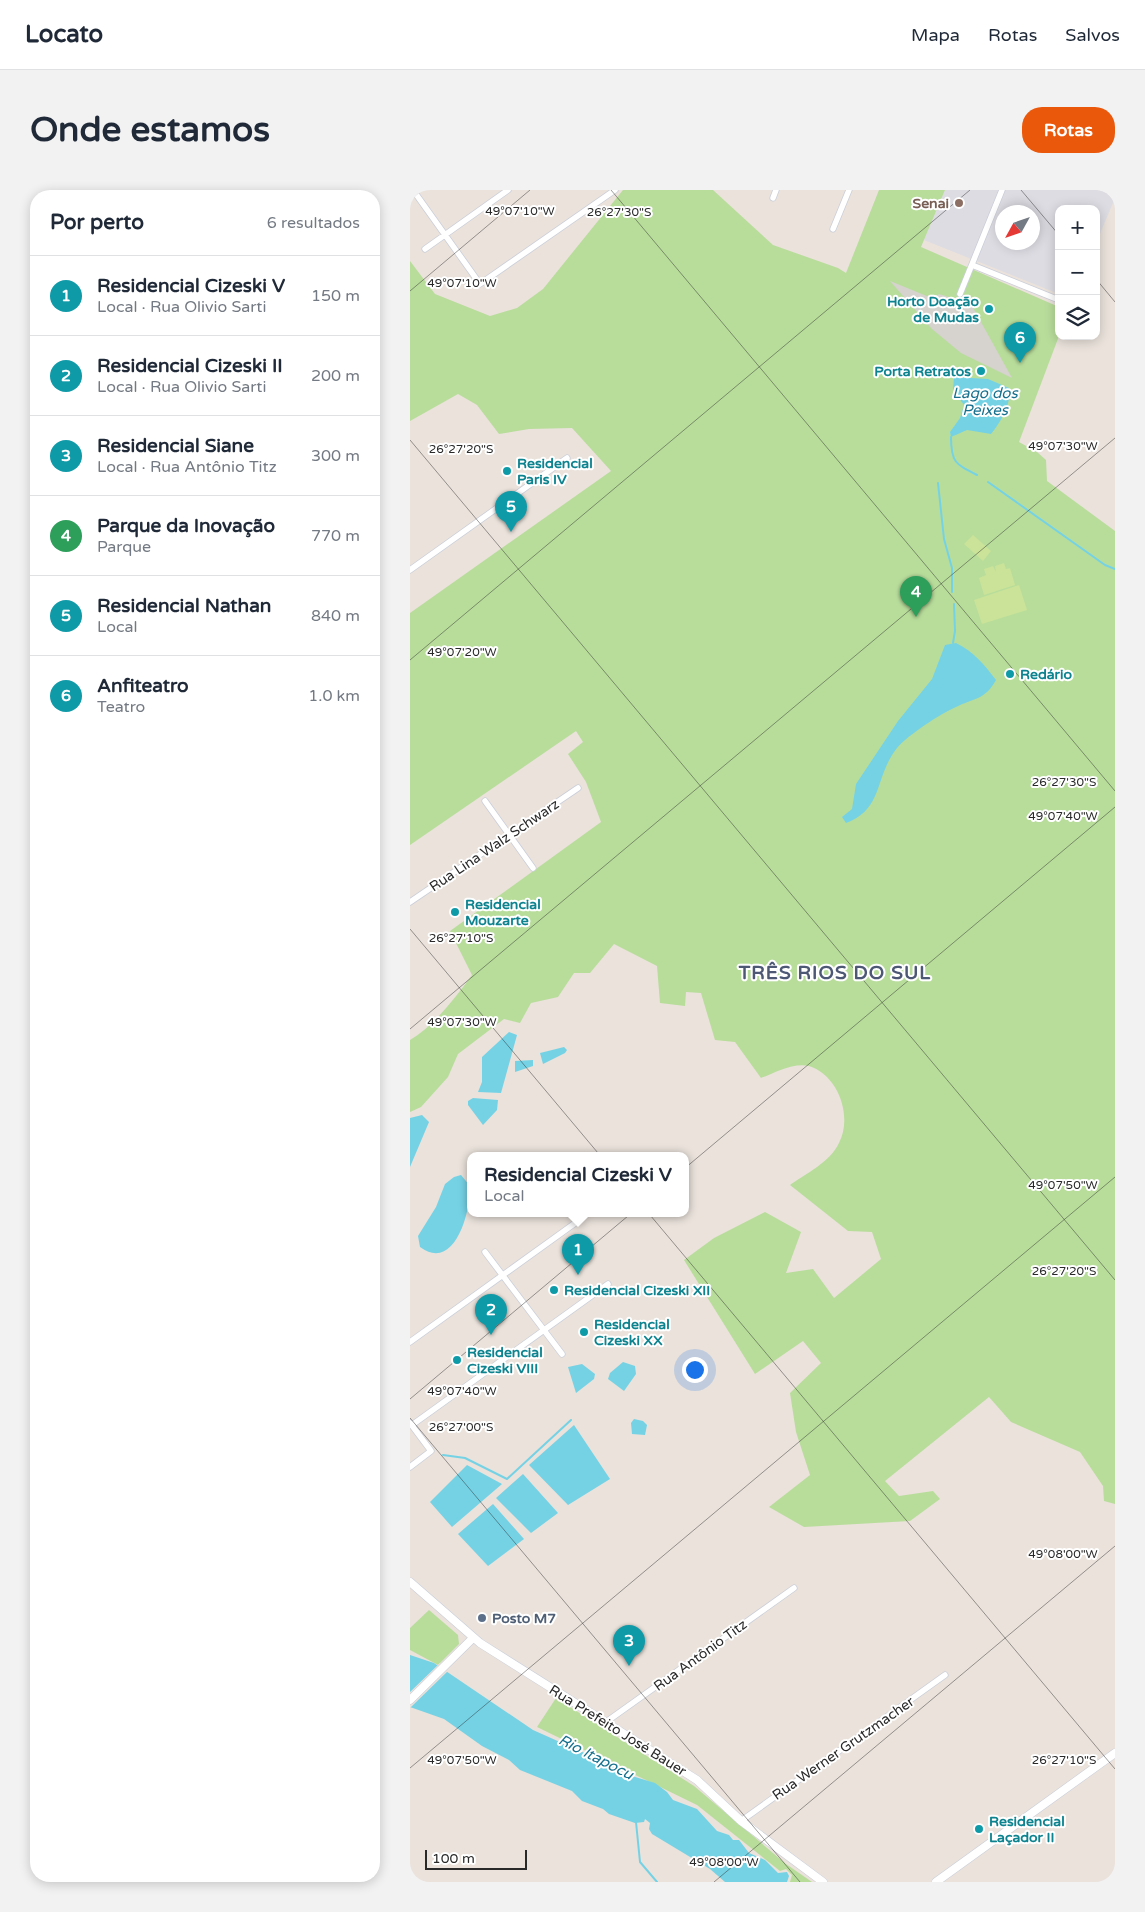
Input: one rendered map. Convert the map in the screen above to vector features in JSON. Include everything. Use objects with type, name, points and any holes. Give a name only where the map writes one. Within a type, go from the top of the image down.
[{"type":"street","points":[[413,190],[480,284],[615,190]]},
{"type":"street","points":[[425,249],[508,190]]},
{"type":"street","points":[[773,198],[776,190]]},
{"type":"street","points":[[833,229],[850,190]]},
{"type":"street","points":[[960,294],[1002,190]]},
{"type":"street","points":[[972,264],[1055,298]]},
{"type":"street","points":[[410,570],[567,458]]},
{"type":"street","name":"Rua Lina Walz Schwarz","points":[[410,902],[578,788]]},
{"type":"street","points":[[485,800],[533,868]]},
{"type":"street","points":[[410,1342],[578,1221]]},
{"type":"street","points":[[485,1252],[562,1354]]},
{"type":"street","points":[[410,1467],[431,1451],[411,1424],[608,1284]]},
{"type":"street","name":"Rua Prefeito José Bauer","points":[[410,1582],[473,1638],[697,1780],[740,1821],[823,1882]]},
{"type":"street","name":"Rua Antônio Titz","points":[[606,1722],[794,1588]]},
{"type":"street","points":[[410,1700],[473,1638]]},
{"type":"street","name":"Rua Werner Grutzmacher","points":[[740,1821],[945,1675]]},
{"type":"street","points":[[936,1882],[1115,1754]]},
{"type":"shaded area","points":[[945,190],[1115,190],[1115,198],[1100,234],[1100,205],[1055,205],[1055,292],[924,240]]},
{"type":"shaded area","points":[[890,281],[934,299],[939,294],[971,304],[1012,378],[961,353],[932,329]]},
{"type":"green space","points":[[623,190],[713,190],[773,245],[838,268],[846,273],[879,190],[945,190],[921,247],[1055,305],[1055,340],[1057,340],[1019,442],[1037,452],[1046,460],[1047,481],[1115,531],[1115,1504],[1104,1501],[1103,1486],[1080,1452],[1011,1422],[989,1397],[885,1481],[899,1496],[933,1491],[940,1499],[910,1521],[804,1527],[769,1507],[810,1475],[796,1432],[790,1393],[821,1363],[803,1341],[755,1374],[684,1260],[714,1238],[765,1212],[801,1232],[786,1273],[813,1269],[834,1298],[881,1259],[872,1232],[848,1231],[790,1185],[830,1156],[839,1143],[844,1121],[843,1109],[835,1087],[819,1071],[803,1065],[784,1069],[761,1078],[735,1042],[715,1040],[701,993],[686,992],[685,1006],[660,1003],[657,966],[614,944],[590,973],[574,973],[558,997],[531,1003],[520,1023],[504,1019],[458,1054],[448,1077],[421,1107],[410,1112],[410,1040],[436,1019],[452,1002],[472,975],[450,931],[601,822],[586,782],[568,754],[583,742],[576,731],[410,845],[410,613],[611,471],[572,428],[529,429],[499,434],[477,405],[458,394],[410,421],[410,261],[435,294],[490,316],[517,308],[543,289]]},
{"type":"green space","points":[[973,535],[991,551],[983,561],[964,544]]},
{"type":"green space","points":[[1004,563],[1006,569],[1010,568],[1015,585],[984,595],[979,578],[986,575],[984,569],[993,566],[996,572],[995,566]]},
{"type":"green space","points":[[1019,585],[1027,610],[982,624],[974,600]]},
{"type":"green space","points":[[429,1610],[458,1635],[459,1644],[438,1665],[410,1650],[410,1628]]},
{"type":"green space","points":[[556,1698],[694,1786],[786,1864],[812,1882],[790,1882],[792,1875],[786,1869],[780,1871],[697,1805],[537,1727]]},
{"type":"water","name":"Lago dos Peixes","points":[[954,377],[988,379],[1009,388],[1009,400],[1005,412],[991,434],[967,430],[951,437],[950,432],[960,418],[964,405],[953,390]]},
{"type":"water","points":[[956,643],[978,659],[996,680],[992,687],[979,698],[956,707],[916,731],[902,743],[890,759],[873,801],[858,817],[846,823],[842,817],[852,809],[856,784],[898,721],[932,679],[945,645]]},
{"type":"water","points":[[509,1032],[517,1035],[501,1093],[478,1092],[482,1082],[482,1057]]},
{"type":"water","points":[[564,1047],[567,1050],[565,1053],[543,1064],[540,1053]]},
{"type":"water","points":[[533,1060],[533,1066],[515,1072],[515,1061]]},
{"type":"water","points":[[473,1098],[498,1100],[497,1110],[483,1125],[468,1105],[468,1101]]},
{"type":"water","points":[[422,1115],[429,1122],[410,1167],[410,1118]]},
{"type":"water","points":[[461,1175],[467,1182],[467,1212],[464,1223],[451,1245],[443,1252],[432,1253],[420,1247],[418,1236],[436,1207],[445,1184],[454,1177]]},
{"type":"water","points":[[623,1362],[635,1366],[636,1374],[624,1391],[608,1379],[610,1373]]},
{"type":"water","points":[[582,1364],[595,1374],[594,1379],[576,1393],[568,1367]]},
{"type":"water","points":[[634,1419],[643,1421],[647,1425],[645,1435],[632,1434],[631,1423]]},
{"type":"water","points":[[574,1425],[610,1479],[568,1505],[529,1465]]},
{"type":"water","points":[[467,1465],[502,1484],[452,1527],[430,1502]]},
{"type":"water","points":[[523,1474],[558,1513],[531,1533],[496,1498]]},
{"type":"water","points":[[493,1504],[524,1539],[488,1566],[458,1534]]},
{"type":"water","points":[[410,1655],[434,1663],[533,1730],[589,1755],[610,1762],[622,1773],[655,1783],[667,1792],[673,1800],[697,1809],[717,1831],[729,1835],[733,1840],[739,1840],[749,1853],[765,1860],[778,1873],[787,1872],[789,1876],[787,1882],[725,1882],[710,1869],[652,1834],[649,1829],[650,1823],[645,1819],[644,1822],[635,1823],[609,1814],[603,1809],[582,1801],[572,1791],[520,1770],[509,1760],[482,1746],[444,1719],[410,1707]]},
{"type":"pier","points":[[440,1663],[449,1670],[410,1708],[410,1692]]},
{"type":"waterway","points":[[951,437],[953,457],[959,465],[977,475]]},
{"type":"waterway","points":[[988,482],[1105,565],[1115,569]]},
{"type":"waterway","points":[[938,483],[944,539],[952,568],[952,592]]},
{"type":"waterway","points":[[953,643],[955,631],[954,604]]},
{"type":"waterway","points":[[443,1455],[465,1458],[507,1479],[571,1420]]},
{"type":"waterway","points":[[636,1822],[640,1862],[657,1882]]},
{"type":"place","name":"Senai","points":[[959,203]]},
{"type":"place","name":"Horto Doação de Mudas","points":[[989,309]]},
{"type":"place","name":"Anfiteatro","points":[[1020,363]]},
{"type":"place","name":"Porta Retratos","points":[[981,371]]},
{"type":"place","name":"Residencial Paris IV","points":[[507,471]]},
{"type":"place","name":"Residencial Nathan","points":[[511,532]]},
{"type":"place","name":"Parque da Inovação","points":[[916,617]]},
{"type":"place","name":"Redário","points":[[1010,674]]},
{"type":"place","name":"Residencial Mouzarte","points":[[455,912]]},
{"type":"place","name":"Residencial Cizeski V","points":[[578,1275]]},
{"type":"place","name":"Residencial Cizeski XII","points":[[554,1290]]},
{"type":"place","name":"Residencial Cizeski XX","points":[[584,1332]]},
{"type":"place","name":"Residencial Cizeski II","points":[[491,1335]]},
{"type":"place","name":"Residencial Cizeski VIII","points":[[457,1360]]},
{"type":"place","name":"Posto M7","points":[[482,1618]]},
{"type":"place","name":"Residencial Siane","points":[[629,1666]]},
{"type":"place","name":"Residencial Laçador II","points":[[979,1829]]},
{"type":"district","name":"TRÊS RIOS DO SUL","points":[[835,972]]},
{"type":"water label","name":"Rio Itapocu","points":[[596,1757]]}]
